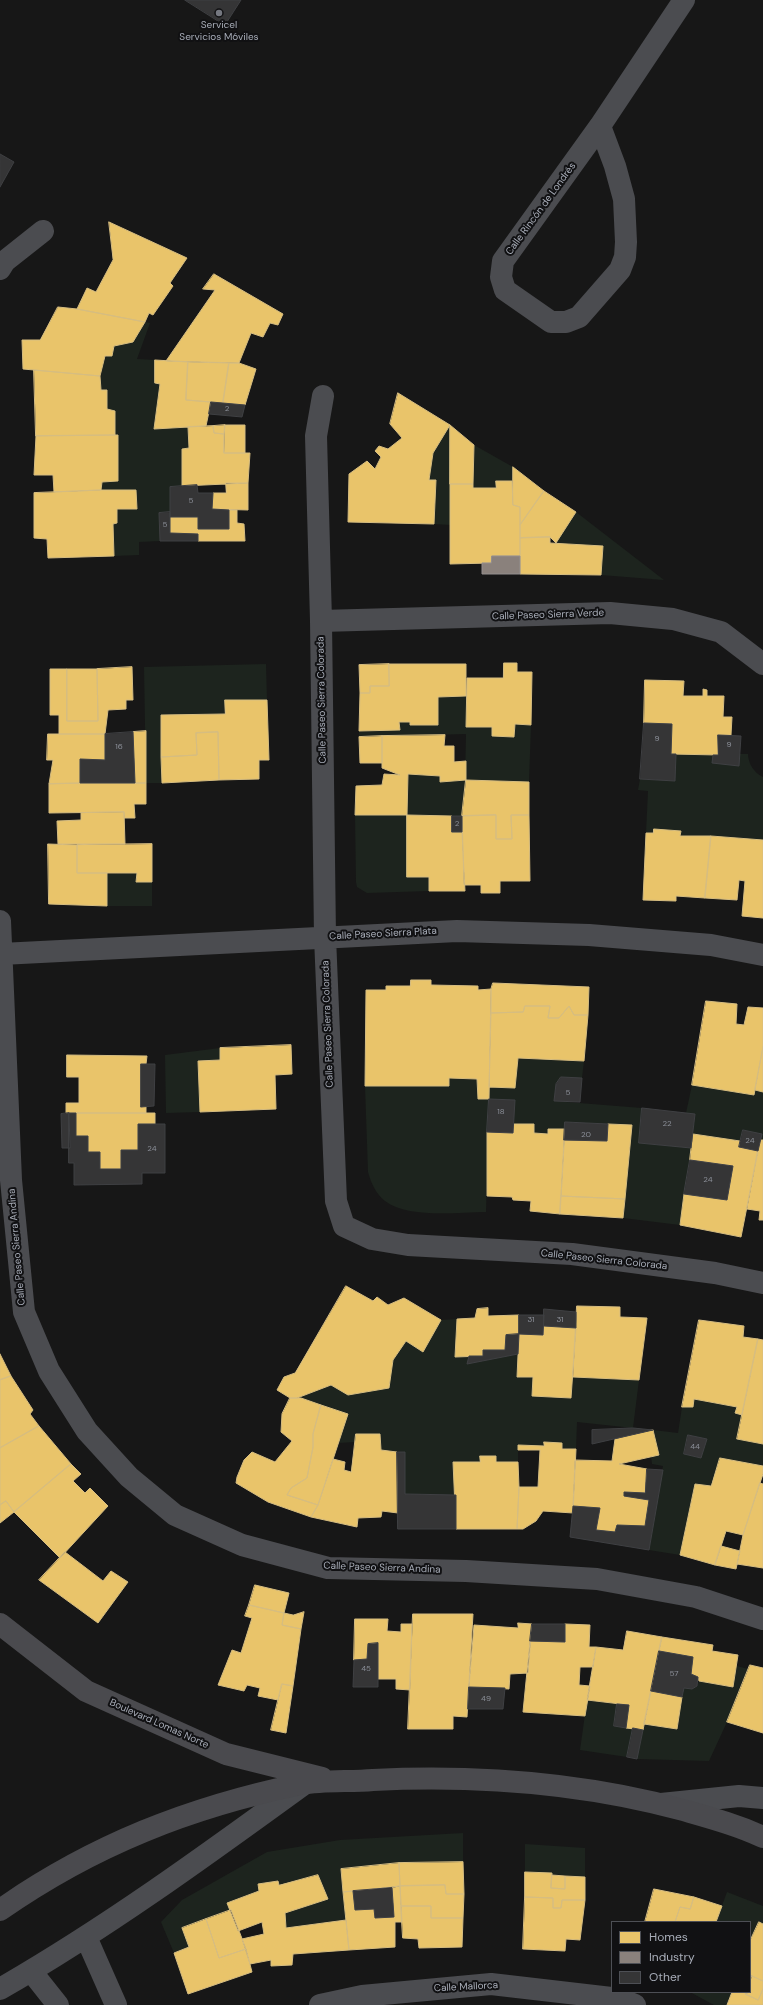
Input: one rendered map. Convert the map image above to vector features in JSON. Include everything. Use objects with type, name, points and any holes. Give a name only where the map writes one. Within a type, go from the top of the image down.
[{"type":"street","name":"Calle Rincón de Londrés","points":[[600,126],[615,166],[624,199],[626,242],[625,256],[620,270],[579,318],[566,322],[551,322],[505,290],[501,277],[503,261],[600,126],[684,0]]},
{"type":"street","points":[[0,269],[5,261],[43,231]]},
{"type":"street","name":"Calle Paseo Sierra Colorada","points":[[323,396],[316,436],[321,621],[325,937],[336,1201],[344,1226],[372,1238],[408,1245],[572,1254],[715,1273],[763,1283]]},
{"type":"street","name":"Calle Paseo Sierra Verde","points":[[321,621],[610,613],[665,618],[721,632],[763,664]]},
{"type":"street","name":"Calle Paseo Sierra Andina","points":[[0,921],[11,1180],[24,1312],[49,1371],[87,1431],[129,1477],[175,1516],[242,1545],[328,1568],[466,1571],[598,1579],[696,1597],[763,1619]]},
{"type":"street","name":"Calle Paseo Sierra Plata","points":[[1,954],[457,931],[589,935],[711,945],[763,955]]},
{"type":"street","name":"Boulevard Lomas Norte","points":[[0,1624],[86,1691],[226,1754],[339,1782]]},
{"type":"street","points":[[0,1910],[39,1883],[126,1838],[217,1804],[304,1784],[417,1778],[505,1782],[576,1788],[658,1804],[737,1825],[763,1836]]},
{"type":"street","points":[[0,1989],[86,1937],[196,1863],[304,1784]]},
{"type":"street","points":[[658,1804],[739,1796],[763,1798]]},
{"type":"street","points":[[86,1937],[116,2005]]},
{"type":"street","points":[[31,1971],[58,2005]]},
{"type":"street","name":"Calle Mallorca","points":[[320,2005],[362,1996],[491,1984],[620,1999],[635,2005]]},
{"type":"shaded area","points":[[145,322],[150,323],[137,359],[155,360],[160,384],[154,429],[188,427],[189,448],[182,486],[170,487],[170,512],[159,513],[160,541],[139,542],[139,555],[114,556],[113,524],[117,523],[117,509],[136,490],[101,490],[102,482],[118,481],[118,435],[115,435],[115,411],[107,409],[107,391],[101,390],[101,376],[106,357],[111,349]]},
{"type":"shaded area","points":[[450,425],[451,525],[434,524],[436,480],[429,480],[433,453]]},
{"type":"shaded area","points":[[474,445],[513,467],[512,481],[496,481],[496,488],[473,488]]},
{"type":"shaded area","points":[[576,512],[664,580],[601,575],[603,546],[556,543]]},
{"type":"shaded area","points":[[266,664],[267,700],[226,700],[225,714],[161,715],[162,783],[146,783],[144,667]]},
{"type":"shaded area","points":[[466,696],[466,727],[492,727],[493,736],[514,737],[515,724],[531,725],[529,782],[466,780],[462,816],[407,815],[407,877],[429,877],[429,891],[367,893],[357,887],[356,882],[355,815],[406,815],[408,774],[440,776],[440,782],[465,780],[466,734],[359,737],[359,731],[400,730],[399,722],[410,722],[410,725],[437,725],[438,697]]},
{"type":"shaded area","points":[[676,754],[713,755],[713,763],[740,754],[748,754],[752,767],[763,777],[763,840],[711,836],[680,836],[681,831],[646,833],[648,791],[638,790],[640,779],[675,781]]},
{"type":"shaded area","points":[[137,873],[137,882],[152,882],[152,906],[107,906],[107,874]]},
{"type":"shaded area","points":[[220,1048],[220,1060],[198,1061],[200,1112],[166,1113],[165,1055]]},
{"type":"shaded area","points":[[518,1058],[584,1061],[582,1078],[561,1077],[556,1084],[554,1101],[642,1108],[640,1143],[691,1148],[680,1225],[623,1218],[631,1125],[565,1122],[565,1129],[549,1129],[548,1134],[534,1133],[534,1124],[514,1124],[514,1100],[489,1099],[489,1087],[515,1088]]},
{"type":"shaded area","points":[[449,1078],[477,1079],[478,1099],[489,1099],[486,1212],[434,1213],[407,1210],[395,1207],[385,1201],[376,1192],[368,1172],[365,1086],[449,1086]]},
{"type":"shaded area","points":[[692,1085],[754,1095],[755,1090],[763,1092],[763,1140],[760,1140],[761,1134],[743,1130],[740,1141],[693,1134],[695,1114],[686,1113]]},
{"type":"shaded area","points":[[457,1319],[456,1356],[469,1356],[467,1364],[518,1354],[533,1377],[532,1396],[571,1398],[573,1377],[639,1380],[633,1428],[577,1422],[576,1449],[518,1445],[518,1462],[496,1462],[495,1456],[480,1456],[480,1462],[453,1462],[456,1495],[405,1494],[405,1452],[381,1450],[380,1434],[357,1434],[355,1442],[338,1443],[348,1414],[297,1398],[331,1385],[389,1388],[393,1360],[406,1341],[423,1352],[441,1320]]},
{"type":"shaded area","points":[[694,1399],[737,1407],[735,1413],[742,1415],[737,1439],[763,1444],[763,1466],[711,1486],[695,1484],[680,1555],[649,1550],[663,1466],[652,1464],[651,1456],[658,1454],[653,1430],[678,1433],[682,1407],[693,1407]],"holes":[[[688,1435],[707,1439],[701,1458],[684,1454]]]},
{"type":"shaded area","points":[[737,1666],[748,1669],[727,1722],[709,1761],[637,1759],[644,1724],[677,1729],[684,1688],[692,1689],[697,1686],[699,1681],[732,1687]]},
{"type":"shaded area","points":[[587,1700],[617,1704],[614,1726],[633,1728],[627,1757],[580,1750]]},
{"type":"shaded area","points":[[463,1833],[463,1862],[399,1863],[343,1892],[346,1920],[286,1928],[285,1913],[328,1899],[318,1875],[279,1885],[278,1881],[258,1884],[259,1891],[228,1903],[231,1910],[182,1928],[189,1947],[174,1953],[161,1922],[182,1900],[267,1852],[340,1840]]},
{"type":"shaded area","points":[[525,1844],[585,1848],[585,1877],[525,1872]]},
{"type":"shaded area","points":[[727,1892],[763,1906],[763,1924],[759,1923],[751,1939],[751,1921],[716,1921]]},
{"type":"shaded area","points":[[692,1993],[732,1993],[727,2005],[714,2005]]},
{"type":"building: Homes","points":[[109,222],[187,258],[170,283],[173,286],[153,315],[149,313],[145,322],[77,309],[87,288],[96,292],[113,260]]},
{"type":"building: Homes","points":[[214,274],[283,314],[278,325],[270,323],[263,337],[251,333],[239,363],[166,361],[215,290],[203,289]]},
{"type":"building: Homes","points":[[58,307],[77,309],[145,322],[133,342],[114,346],[112,356],[105,356],[100,376],[23,369],[22,340],[40,340]]},
{"type":"building: Homes","points":[[155,360],[188,362],[186,400],[211,402],[206,426],[154,429],[160,384],[155,383]]},
{"type":"building: Homes","points":[[188,362],[229,363],[223,403],[186,400]]},
{"type":"building: Homes","points":[[229,363],[239,363],[256,369],[245,405],[223,403]]},
{"type":"building: Homes","points":[[34,370],[100,376],[101,390],[107,390],[107,409],[115,411],[115,435],[36,436]]},
{"type":"building: Homes","points":[[398,393],[450,425],[433,453],[429,480],[436,480],[434,524],[348,522],[349,474],[367,461],[375,469],[381,457],[375,451],[379,446],[388,449],[402,438],[390,424]]},
{"type":"building: Homes","points":[[225,425],[245,425],[245,453],[224,453]]},
{"type":"building: Homes","points":[[225,425],[224,434],[214,433],[213,426]]},
{"type":"building: Homes","points":[[450,425],[474,445],[473,484],[450,484]]},
{"type":"building: Homes","points":[[213,426],[214,433],[224,434],[224,453],[250,453],[248,483],[182,486],[182,449],[189,448],[188,427]]},
{"type":"building: Homes","points":[[118,435],[118,481],[102,482],[101,490],[54,492],[53,475],[34,475],[36,436]]},
{"type":"building: Homes","points":[[513,467],[544,491],[520,525],[520,507],[513,505]]},
{"type":"building: Homes","points":[[496,481],[512,481],[513,505],[520,507],[520,556],[492,556],[491,563],[450,564],[450,484],[473,484],[473,488],[496,488]]},
{"type":"building: Homes","points":[[226,483],[248,483],[248,510],[212,509],[213,493],[226,493]]},
{"type":"building: Homes","points":[[136,490],[137,509],[117,509],[117,523],[113,524],[114,556],[48,558],[47,539],[34,538],[34,493]]},
{"type":"building: Homes","points":[[544,491],[576,512],[556,543],[550,537],[520,538],[520,525]]},
{"type":"building: Homes","points":[[229,510],[237,510],[237,523],[244,524],[245,541],[198,541],[198,534],[170,533],[170,517],[198,517],[198,529],[229,529]]},
{"type":"building: Homes","points":[[550,537],[550,543],[603,546],[601,575],[520,574],[520,538]]},
{"type":"building: Homes","points":[[504,663],[517,663],[517,672],[532,672],[531,725],[515,724],[514,737],[492,736],[492,727],[466,727],[467,678],[503,678]]},
{"type":"building: Homes","points":[[389,664],[466,664],[466,696],[438,697],[438,725],[410,725],[410,722],[399,722],[400,730],[359,731],[360,693],[370,693],[370,686],[389,686]]},
{"type":"building: Homes","points":[[389,664],[389,686],[370,686],[370,693],[360,693],[359,665]]},
{"type":"building: Homes","points":[[132,667],[133,700],[126,700],[126,709],[108,710],[105,734],[59,734],[59,715],[50,715],[50,669],[67,669],[67,721],[98,721],[97,669]]},
{"type":"building: Homes","points":[[67,669],[97,669],[98,721],[67,721]]},
{"type":"building: Homes","points":[[645,680],[684,681],[683,696],[703,696],[703,689],[707,690],[707,696],[724,696],[723,717],[732,717],[731,735],[718,735],[718,755],[671,754],[672,724],[644,723]]},
{"type":"building: Homes","points":[[225,700],[267,700],[269,760],[259,760],[259,779],[219,780],[218,732],[196,733],[197,755],[161,757],[161,715],[225,714]]},
{"type":"building: Homes","points":[[146,731],[146,783],[135,783],[133,732]]},
{"type":"building: Homes","points":[[218,732],[219,780],[162,783],[161,757],[197,755],[196,733]]},
{"type":"building: Homes","points":[[48,734],[105,734],[105,760],[80,759],[80,783],[49,784],[53,760],[47,760]]},
{"type":"building: Homes","points":[[445,735],[444,746],[454,746],[454,762],[466,761],[466,780],[440,782],[440,776],[408,774],[407,815],[355,815],[356,786],[382,785],[384,774],[400,775],[382,768],[382,736]]},
{"type":"building: Homes","points":[[382,736],[382,763],[360,763],[359,737]]},
{"type":"building: Homes","points":[[466,780],[529,782],[529,815],[511,815],[512,839],[496,839],[496,815],[462,816]]},
{"type":"building: Homes","points":[[146,783],[146,804],[134,804],[135,818],[124,818],[124,812],[49,813],[49,784]]},
{"type":"building: Homes","points":[[124,812],[125,844],[58,844],[57,821],[81,820],[81,813]]},
{"type":"building: Homes","points":[[407,815],[452,816],[452,832],[462,832],[465,891],[429,891],[429,877],[407,877]]},
{"type":"building: Homes","points":[[496,815],[496,839],[512,839],[511,815],[529,815],[530,881],[500,881],[500,893],[481,893],[481,885],[464,885],[462,816]]},
{"type":"building: Homes","points":[[654,829],[681,831],[680,836],[711,836],[705,898],[676,896],[676,901],[643,900],[646,833],[653,833]]},
{"type":"building: Homes","points":[[711,836],[763,840],[763,918],[742,916],[745,881],[739,880],[737,900],[705,898]]},
{"type":"building: Homes","points":[[48,844],[77,845],[77,873],[107,873],[107,906],[49,904]]},
{"type":"building: Homes","points":[[152,844],[152,882],[136,882],[137,873],[77,873],[77,845]]},
{"type":"building: Homes","points":[[411,980],[431,980],[431,985],[478,986],[478,990],[491,989],[489,1099],[478,1099],[477,1079],[449,1078],[449,1086],[365,1086],[366,990],[386,990],[386,986],[410,986]]},
{"type":"building: Homes","points":[[493,983],[589,987],[588,1015],[574,1015],[569,1006],[559,1018],[548,1018],[550,1006],[525,1006],[523,1012],[491,1013],[491,989]]},
{"type":"building: Homes","points":[[706,1001],[737,1004],[736,1024],[744,1025],[748,1007],[763,1008],[763,1047],[754,1095],[692,1085]]},
{"type":"building: Homes","points":[[525,1006],[550,1006],[548,1018],[559,1018],[569,1006],[574,1015],[588,1015],[584,1061],[518,1058],[515,1088],[489,1087],[491,1013],[523,1012]]},
{"type":"building: Homes","points":[[291,1045],[292,1074],[275,1075],[276,1109],[200,1112],[198,1061],[220,1060],[220,1048]]},
{"type":"building: Homes","points":[[763,1047],[763,1092],[755,1090]]},
{"type":"building: Homes","points":[[67,1055],[147,1056],[146,1064],[141,1064],[141,1107],[146,1106],[146,1113],[66,1113],[66,1103],[79,1103],[79,1077],[67,1077]]},
{"type":"building: Homes","points":[[76,1113],[155,1113],[155,1124],[138,1124],[138,1150],[121,1150],[121,1169],[100,1169],[100,1152],[88,1152],[88,1136],[76,1136]]},
{"type":"building: Homes","points":[[514,1124],[534,1124],[534,1133],[548,1134],[548,1129],[565,1129],[560,1214],[530,1211],[531,1201],[513,1200],[512,1197],[487,1196],[487,1132],[513,1133]]},
{"type":"building: Homes","points":[[608,1124],[632,1125],[625,1199],[561,1196],[564,1140],[607,1141]]},
{"type":"building: Homes","points":[[693,1134],[740,1141],[739,1147],[758,1151],[741,1237],[680,1225],[684,1194],[727,1200],[733,1166],[690,1160]]},
{"type":"building: Homes","points":[[760,1140],[763,1140],[763,1220],[759,1220],[760,1211],[747,1209]]},
{"type":"building: Homes","points":[[561,1196],[625,1199],[623,1218],[560,1214]]},
{"type":"building: Homes","points":[[346,1286],[373,1301],[377,1297],[388,1305],[404,1298],[441,1320],[423,1352],[406,1341],[393,1360],[389,1388],[348,1395],[331,1385],[297,1398],[290,1398],[277,1390],[284,1377],[295,1373]]},
{"type":"building: Homes","points":[[577,1306],[620,1307],[620,1317],[647,1318],[639,1380],[573,1377]]},
{"type":"building: Homes","points":[[488,1308],[488,1316],[519,1315],[519,1334],[506,1335],[505,1350],[483,1350],[483,1356],[455,1357],[457,1319],[475,1318],[477,1309]]},
{"type":"building: Homes","points":[[699,1320],[744,1326],[743,1337],[758,1339],[742,1415],[735,1413],[737,1407],[694,1399],[693,1407],[682,1407]]},
{"type":"building: Homes","points":[[544,1326],[576,1328],[571,1398],[532,1396],[533,1377],[517,1377],[519,1334],[543,1335]]},
{"type":"building: Homes","points":[[758,1339],[763,1340],[763,1444],[737,1439]]},
{"type":"building: Homes","points":[[0,1354],[11,1376],[0,1380]]},
{"type":"building: Homes","points":[[11,1376],[33,1410],[30,1414],[39,1426],[0,1448],[0,1380]]},
{"type":"building: Homes","points":[[290,1398],[301,1398],[321,1405],[313,1434],[313,1447],[307,1478],[291,1488],[287,1495],[318,1505],[311,1517],[268,1502],[236,1483],[244,1460],[252,1452],[275,1462],[292,1441],[281,1432],[282,1414]]},
{"type":"building: Homes","points":[[321,1405],[348,1414],[318,1505],[287,1495],[291,1488],[307,1478],[313,1447],[313,1434]]},
{"type":"building: Homes","points":[[39,1426],[71,1464],[14,1512],[6,1501],[0,1505],[0,1448]]},
{"type":"building: Homes","points":[[653,1430],[659,1455],[619,1464],[647,1469],[645,1493],[624,1492],[624,1496],[649,1500],[645,1526],[617,1525],[615,1532],[596,1530],[600,1508],[573,1506],[575,1460],[612,1461],[615,1439]]},
{"type":"building: Homes","points":[[356,1434],[380,1434],[381,1450],[397,1452],[398,1513],[382,1511],[381,1517],[358,1518],[357,1527],[311,1517],[318,1505],[333,1459],[345,1462],[344,1470],[351,1472]]},
{"type":"building: Homes","points":[[544,1442],[562,1443],[562,1449],[576,1449],[573,1513],[543,1511],[536,1521],[523,1529],[517,1529],[519,1487],[538,1487],[540,1450],[518,1450],[518,1445],[544,1446]]},
{"type":"building: Homes","points":[[480,1456],[496,1456],[496,1462],[518,1462],[519,1487],[517,1529],[456,1529],[453,1462],[480,1462]]},
{"type":"building: Homes","points":[[720,1458],[763,1466],[763,1474],[743,1535],[726,1531],[715,1565],[680,1555],[695,1484],[711,1486]]},
{"type":"building: Homes","points":[[71,1464],[81,1474],[73,1481],[85,1493],[90,1488],[108,1506],[60,1558],[14,1512]]},
{"type":"building: Homes","points":[[760,1483],[763,1484],[763,1568],[737,1564],[743,1535]]},
{"type":"building: Homes","points":[[6,1501],[14,1512],[0,1523],[0,1505]]},
{"type":"building: Homes","points":[[721,1546],[740,1551],[736,1569],[715,1565]]},
{"type":"building: Homes","points":[[65,1552],[103,1581],[111,1571],[128,1582],[98,1623],[39,1580]]},
{"type":"building: Homes","points":[[255,1585],[289,1593],[284,1613],[249,1605]]},
{"type":"building: Homes","points":[[249,1605],[284,1613],[282,1625],[301,1629],[293,1686],[282,1684],[278,1700],[258,1696],[260,1688],[247,1685],[244,1691],[218,1685],[232,1650],[241,1653],[252,1618],[245,1616]]},
{"type":"building: Homes","points":[[304,1612],[301,1629],[282,1625],[284,1613],[293,1615]]},
{"type":"building: Homes","points":[[413,1614],[473,1614],[467,1717],[453,1716],[453,1729],[408,1729]]},
{"type":"building: Homes","points":[[355,1619],[388,1619],[387,1631],[401,1632],[401,1624],[412,1624],[410,1690],[396,1689],[396,1679],[378,1679],[378,1643],[368,1644],[367,1659],[354,1660]]},
{"type":"building: Homes","points":[[518,1623],[532,1624],[528,1673],[510,1674],[509,1689],[469,1687],[474,1625],[518,1628]]},
{"type":"building: Homes","points":[[565,1624],[590,1625],[589,1647],[596,1647],[593,1667],[580,1667],[579,1685],[590,1686],[585,1716],[523,1712],[530,1641],[565,1642]]},
{"type":"building: Homes","points":[[627,1631],[662,1637],[643,1730],[626,1728],[629,1705],[587,1700],[596,1647],[623,1650]]},
{"type":"building: Homes","points":[[662,1637],[713,1645],[712,1651],[738,1655],[733,1687],[699,1681],[698,1677],[691,1674],[693,1657],[659,1651]]},
{"type":"building: Homes","points":[[750,1665],[763,1668],[763,1733],[727,1722]]},
{"type":"building: Homes","points":[[282,1684],[293,1686],[286,1733],[271,1730]]},
{"type":"building: Homes","points":[[651,1691],[682,1697],[677,1729],[644,1724]]},
{"type":"building: Homes","points":[[463,1862],[464,1894],[446,1894],[445,1885],[400,1886],[399,1863]]},
{"type":"building: Homes","points":[[399,1863],[400,1886],[343,1892],[341,1869]]},
{"type":"building: Homes","points":[[525,1872],[552,1873],[551,1888],[565,1889],[565,1876],[585,1877],[585,1900],[562,1900],[561,1908],[553,1908],[553,1898],[525,1897]]},
{"type":"building: Homes","points":[[318,1875],[328,1899],[285,1913],[286,1928],[346,1920],[349,1950],[293,1954],[292,1965],[271,1966],[271,1960],[250,1964],[242,1939],[264,1934],[262,1922],[238,1931],[227,1903],[259,1891],[258,1884],[278,1881],[279,1885]]},
{"type":"building: Homes","points":[[552,1875],[565,1876],[565,1889],[551,1888]]},
{"type":"building: Homes","points":[[445,1885],[446,1894],[464,1894],[463,1918],[431,1918],[431,1906],[401,1906],[400,1886]]},
{"type":"building: Homes","points":[[400,1886],[402,1922],[395,1922],[395,1947],[349,1950],[343,1892],[353,1891],[355,1910],[374,1909],[375,1918],[394,1917],[392,1888]]},
{"type":"building: Homes","points":[[654,1889],[694,1897],[690,1909],[680,1907],[675,1921],[645,1921]]},
{"type":"building: Homes","points":[[525,1897],[553,1898],[553,1908],[561,1908],[562,1900],[585,1900],[580,1940],[566,1939],[565,1951],[523,1949]]},
{"type":"building: Homes","points":[[694,1897],[722,1906],[716,1921],[675,1921],[680,1907],[690,1909]]},
{"type":"building: Homes","points":[[401,1906],[431,1906],[431,1918],[463,1918],[462,1947],[419,1948],[418,1939],[403,1938]]},
{"type":"building: Homes","points":[[231,1910],[246,1949],[219,1958],[206,1919]]},
{"type":"building: Homes","points":[[206,1919],[219,1958],[246,1949],[252,1972],[188,1994],[174,1953],[189,1947],[182,1928]]},
{"type":"building: Homes","points":[[759,1922],[763,1924],[763,1981],[751,1975],[751,1939]]},
{"type":"building: Homes","points":[[752,1976],[763,1981],[763,1989],[758,2000],[745,1994],[751,1993]]},
{"type":"building: Homes","points":[[763,1989],[763,2005],[727,2005],[732,1993],[746,1993],[758,2000]]},
{"type":"building: Industry","points":[[492,556],[520,556],[520,574],[482,574],[482,563],[491,563]]},
{"type":"building: Other","name":"Servicel Servicios Móviles","points":[[185,0],[241,0],[225,25]]},
{"type":"building: Other","points":[[0,154],[14,162],[0,187]]},
{"type":"building: Other","points":[[211,402],[245,405],[242,417],[209,414]]},
{"type":"building: Other","points":[[197,485],[198,493],[213,493],[212,509],[229,510],[229,529],[198,529],[198,517],[170,517],[170,487]]},
{"type":"building: Other","points":[[170,512],[170,533],[198,534],[198,541],[160,541],[159,513]]},
{"type":"building: Other","points":[[644,723],[672,724],[671,754],[676,754],[675,781],[640,779]]},
{"type":"building: Other","points":[[133,732],[135,783],[80,783],[80,759],[105,760],[105,734]]},
{"type":"building: Other","points":[[718,735],[741,736],[739,766],[712,763],[713,755],[718,755]]},
{"type":"building: Other","points":[[452,816],[462,816],[462,832],[452,832]]},
{"type":"building: Other","points":[[141,1064],[155,1064],[154,1106],[141,1107]]},
{"type":"building: Other","points":[[561,1077],[582,1078],[580,1102],[554,1101],[556,1084]]},
{"type":"building: Other","points":[[489,1099],[515,1100],[513,1133],[487,1132]]},
{"type":"building: Other","points":[[642,1108],[695,1114],[691,1148],[639,1143]]},
{"type":"building: Other","points":[[69,1113],[76,1113],[76,1136],[88,1136],[88,1152],[100,1152],[100,1169],[121,1169],[121,1150],[138,1150],[138,1124],[165,1124],[165,1173],[142,1173],[142,1184],[74,1185],[74,1163],[69,1163]]},
{"type":"building: Other","points":[[69,1113],[70,1148],[62,1148],[61,1114]]},
{"type":"building: Other","points":[[565,1122],[608,1124],[607,1141],[564,1140]]},
{"type":"building: Other","points":[[743,1130],[762,1134],[758,1151],[739,1147]]},
{"type":"building: Other","points":[[690,1160],[733,1166],[727,1200],[684,1194]]},
{"type":"building: Other","points":[[544,1309],[576,1312],[576,1328],[544,1326]]},
{"type":"building: Other","points":[[519,1315],[544,1315],[543,1335],[519,1334]]},
{"type":"building: Other","points":[[519,1334],[518,1354],[467,1364],[469,1356],[483,1356],[483,1350],[505,1350],[506,1335]]},
{"type":"building: Other","points":[[633,1428],[653,1430],[592,1444],[592,1430]]},
{"type":"building: Other","points":[[688,1435],[707,1439],[701,1458],[684,1454]]},
{"type":"building: Other","points":[[397,1452],[405,1452],[405,1494],[456,1495],[456,1529],[398,1529]]},
{"type":"building: Other","points":[[647,1469],[663,1470],[649,1550],[570,1537],[573,1506],[600,1508],[596,1530],[615,1532],[617,1525],[645,1526],[649,1500],[624,1496],[624,1492],[645,1493]]},
{"type":"building: Other","points":[[532,1624],[565,1624],[565,1642],[530,1641]]},
{"type":"building: Other","points":[[378,1643],[378,1687],[353,1687],[354,1660],[367,1659],[368,1644]]},
{"type":"building: Other","points":[[659,1651],[693,1657],[691,1674],[698,1677],[697,1686],[692,1689],[684,1688],[682,1697],[651,1691]]},
{"type":"building: Other","points":[[469,1687],[505,1688],[503,1709],[468,1709]]},
{"type":"building: Other","points":[[617,1704],[629,1705],[626,1728],[614,1726]]},
{"type":"building: Other","points":[[633,1728],[643,1730],[637,1759],[627,1757]]},
{"type":"building: Other","points":[[392,1888],[394,1917],[375,1918],[374,1909],[355,1910],[353,1891]]},
{"type":"place","name":"Servicel Servicios Móviles","points":[[219,13]]}]
